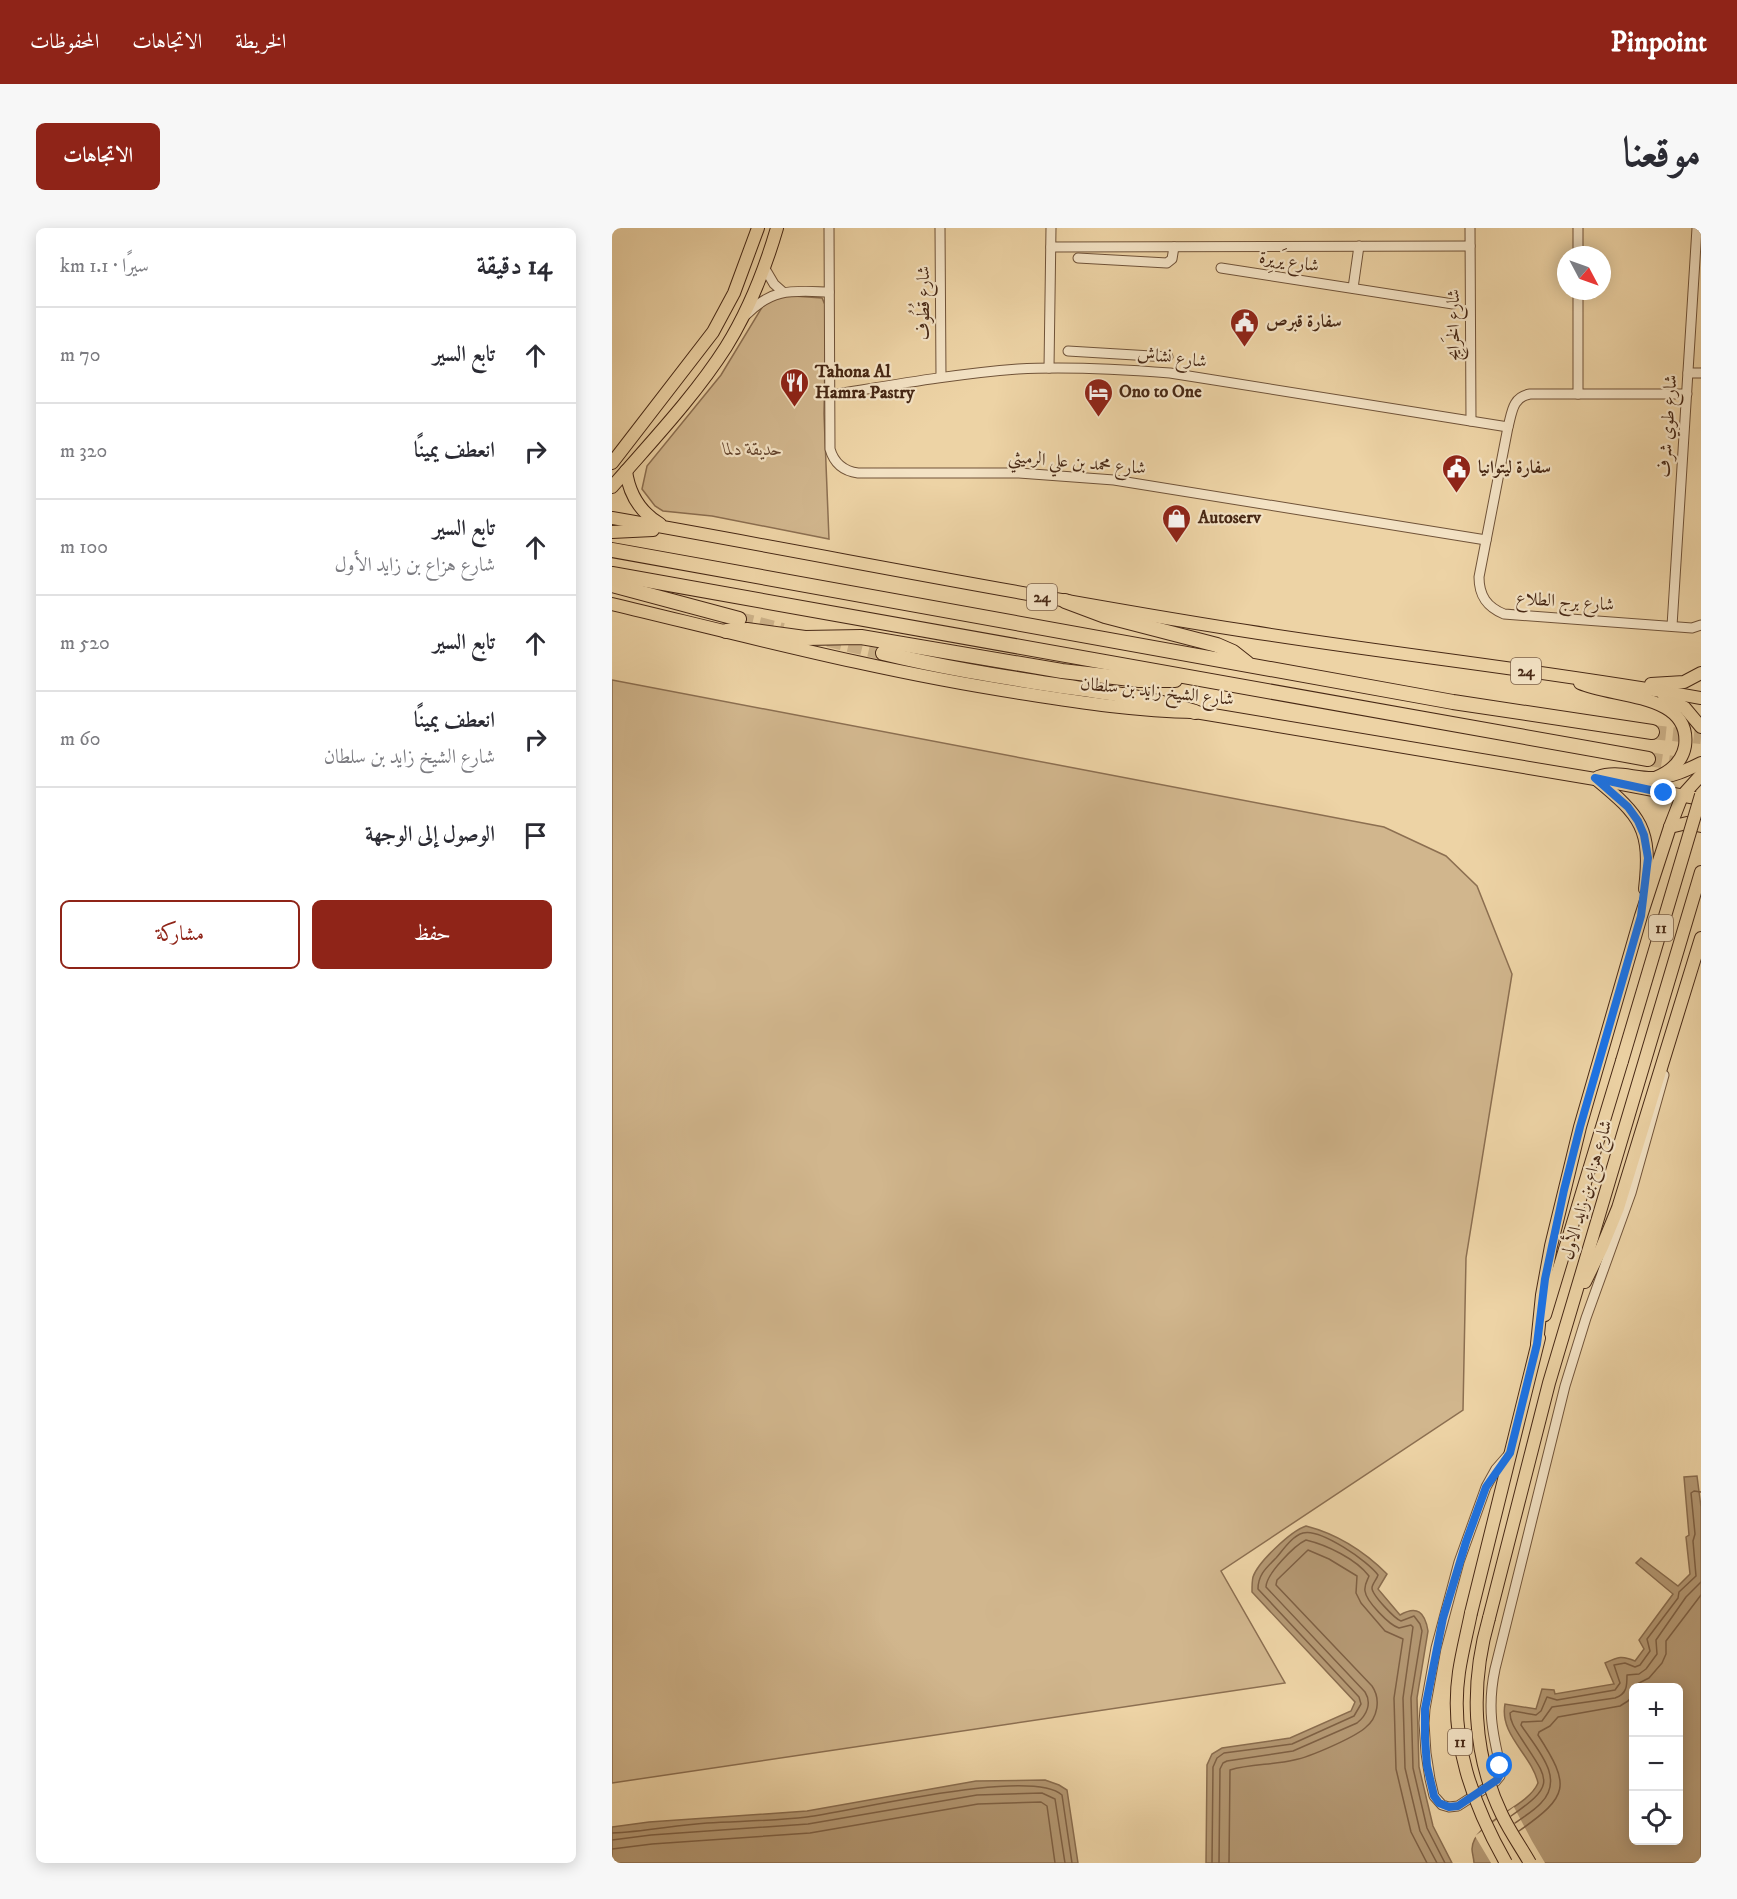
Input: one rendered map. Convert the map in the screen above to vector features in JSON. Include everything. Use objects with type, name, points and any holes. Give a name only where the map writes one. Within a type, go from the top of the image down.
[{"type":"highway","name":"شارع الشيخ زايد بن سلطان","points":[[612,550],[1453,702],[1652,732]]},
{"type":"highway","name":"شارع الشيخ زايد بن سلطان","points":[[612,574],[1648,759]]},
{"type":"highway","points":[[612,585],[739,620]]},
{"type":"highway","points":[[1065,601],[1094,613],[1217,645],[1233,652],[1248,665]]},
{"type":"highway","points":[[726,631],[747,630],[805,638],[861,637],[1022,666],[1130,680],[1164,681],[1187,677]]},
{"type":"highway","points":[[883,653],[969,671],[1145,698],[1195,712]]},
{"type":"main road","points":[[612,463],[713,332],[734,293],[758,228]]},
{"type":"main road","points":[[612,487],[708,372],[726,347],[764,267],[777,228]]},
{"type":"main road","points":[[612,451],[632,430],[646,420]]},
{"type":"main road","points":[[626,471],[630,489],[640,507],[666,528]]},
{"type":"main road","name":"24","points":[[612,518],[1247,632],[1632,686],[1701,698]]},
{"type":"main road","points":[[612,532],[666,528]]},
{"type":"main road","name":"شارع الشيخ زايد بن سلطان","points":[[612,604],[836,659],[968,685],[1118,708],[1195,712],[1595,778],[1682,796],[1701,797]]},
{"type":"main road","points":[[1632,686],[1684,682],[1701,673]]},
{"type":"main road","points":[[1569,677],[1596,690],[1661,704],[1676,715],[1684,729],[1684,749],[1675,766],[1655,778]]},
{"type":"main road","points":[[1632,686],[1674,700],[1685,708],[1701,727]]},
{"type":"main road","points":[[1595,778],[1615,774],[1655,778],[1677,774],[1701,763]]},
{"type":"main road","points":[[1537,1344],[1545,1279],[1580,1127],[1641,916],[1670,827],[1682,796],[1701,775]]},
{"type":"main road","points":[[1595,778],[1628,807],[1644,835],[1648,858],[1641,916]]},
{"type":"main road","name":"شارع هزاع بن زايد الأول","points":[[1506,1863],[1475,1801],[1465,1768],[1459,1737],[1457,1705],[1459,1673],[1471,1613],[1537,1344],[1701,797]]},
{"type":"main road","points":[[1670,827],[1687,823],[1701,826]]},
{"type":"main road","name":"شارع هزاع بن زايد الأول","points":[[1530,1863],[1495,1799],[1480,1749],[1476,1716],[1476,1683],[1480,1650],[1549,1383],[1701,872]]},
{"type":"main road","points":[[1572,1304],[1593,1267],[1610,1228],[1701,939]]},
{"type":"street","name":"شارع محمد بن علي الرميثي","points":[[829,228],[831,454],[842,467],[852,472],[1019,473],[1114,480],[1486,540]]},
{"type":"street","name":"شارع قُطُوف","points":[[940,228],[941,377]]},
{"type":"street","points":[[1049,368],[1051,228]]},
{"type":"street","name":"شارع الخَرايِج","points":[[1470,228],[1471,421]]},
{"type":"street","points":[[1578,228],[1578,246]]},
{"type":"street","name":"شارع طوي شرف","points":[[1672,626],[1697,228]]},
{"type":"street","points":[[1078,258],[1167,262],[1172,259],[1174,246]]},
{"type":"street","points":[[1353,288],[1359,246]]},
{"type":"street","name":"شارع يَريِرة","points":[[1051,247],[1470,246]]},
{"type":"street","points":[[1108,260],[1111,247]]},
{"type":"street","points":[[764,267],[774,284],[783,292]]},
{"type":"street","name":"شارع يَريِرة","points":[[1221,268],[1453,304]]},
{"type":"street","points":[[740,321],[758,303],[774,294],[830,292]]},
{"type":"street","points":[[1578,300],[1578,394]]},
{"type":"street","points":[[1068,351],[1168,357]]},
{"type":"street","points":[[1115,368],[1116,354]]},
{"type":"street","name":"شارع نشاش","points":[[830,395],[941,377],[1049,368],[1115,368],[1170,373],[1508,427]]},
{"type":"street","points":[[1688,373],[1701,373]]},
{"type":"street","name":"شارع برج الطلاع","points":[[1687,394],[1524,395],[1516,401],[1508,427],[1479,577],[1479,588],[1482,597],[1496,610],[1514,616],[1692,628],[1701,626]]},
{"type":"street","points":[[1510,1453],[1491,1478],[1478,1507],[1450,1593],[1430,1678],[1425,1709],[1426,1752],[1434,1796],[1446,1807],[1458,1806],[1495,1782],[1501,1773],[1491,1722],[1491,1696],[1495,1669],[1565,1386],[1586,1318],[1631,1193],[1660,1096],[1668,1047]]},
{"type":"green space","name":"حديقة دلما","points":[[780,295],[822,298],[826,307],[824,414],[829,539],[712,516],[663,511],[655,506],[642,489],[647,466],[721,375],[764,304]]},
{"type":"green space","points":[[612,680],[1384,827],[1446,856],[1477,886],[1512,974],[1466,1258],[1463,1410],[1221,1571],[1285,1683],[612,1783]]},
{"type":"water","points":[[1697,1476],[1701,1507],[1701,1863],[1474,1863],[1472,1849],[1481,1831],[1523,1800],[1538,1783],[1535,1773],[1511,1735],[1504,1715],[1505,1704],[1536,1709],[1542,1689],[1554,1690],[1555,1694],[1614,1684],[1605,1663],[1620,1657],[1635,1661],[1644,1649],[1639,1640],[1673,1594],[1636,1563],[1641,1558],[1678,1586],[1690,1574],[1686,1537],[1689,1535],[1684,1477]]},
{"type":"water","points":[[1306,1526],[1350,1544],[1369,1558],[1387,1574],[1378,1589],[1400,1615],[1416,1611],[1425,1619],[1428,1631],[1417,1698],[1419,1767],[1433,1826],[1452,1863],[1206,1863],[1207,1765],[1212,1754],[1222,1748],[1290,1738],[1351,1711],[1355,1702],[1252,1592],[1253,1577],[1261,1563],[1284,1540]]},
{"type":"water","points":[[1045,1780],[1067,1790],[1078,1863],[612,1863],[612,1827],[649,1822],[807,1811],[976,1781]]},
{"type":"pier","points":[[1514,1807],[1545,1863],[1491,1863],[1475,1836]]},
{"type":"tunnel","points":[[739,619],[783,630]]},
{"type":"tunnel","points":[[828,640],[883,653]]},
{"type":"tunnel","points":[[1652,732],[1701,737]]},
{"type":"tunnel","points":[[1648,759],[1687,765]]},
{"type":"place","name":"سفارة قبرص","points":[[1245,348]]},
{"type":"place","name":"Tahona Al Hamra Pastry","points":[[794,408]]},
{"type":"place","name":"Ono to One","points":[[1098,418]]},
{"type":"place","name":"سفارة ليتوانيا","points":[[1457,494]]},
{"type":"place","name":"Autoserv","points":[[1177,544]]},
{"type":"route","points":[[1500,1766],[1501,1773],[1497,1780],[1458,1806],[1449,1807],[1439,1803],[1434,1796],[1427,1766],[1425,1709],[1443,1618],[1466,1542],[1486,1487],[1510,1453],[1537,1344],[1545,1279],[1564,1190],[1641,916],[1648,858],[1644,835],[1635,815],[1595,778],[1664,793]]}]
